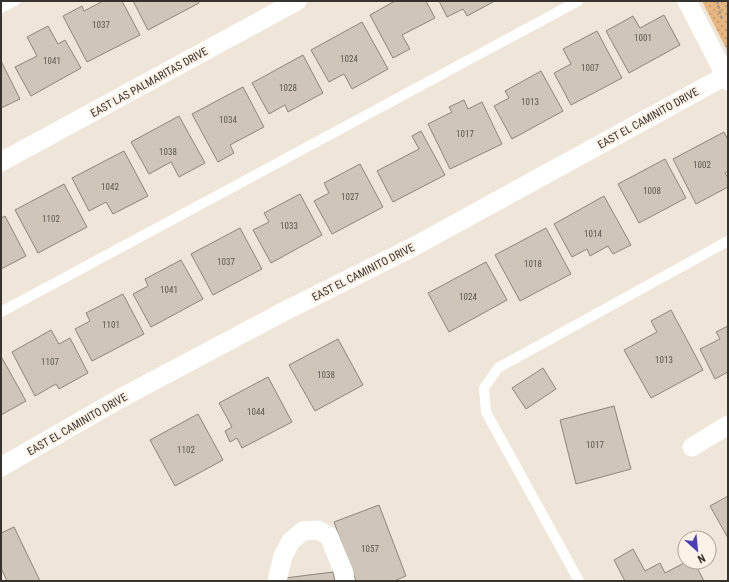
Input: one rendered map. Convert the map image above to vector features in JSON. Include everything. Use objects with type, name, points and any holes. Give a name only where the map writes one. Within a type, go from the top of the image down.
[{"type":"street","name":"EAST LAS PALMARITAS DRIVE","points":[[1,162],[297,1]]},
{"type":"street","points":[[687,1],[726,78]]},
{"type":"street","name":"EAST EL CAMINITO DRIVE","points":[[1,467],[128,394],[283,312],[413,247],[726,78]]},
{"type":"street","points":[[692,448],[728,425]]},
{"type":"street","points":[[277,581],[284,556],[291,541],[303,531],[318,530],[329,536],[344,573],[345,581]]},
{"type":"lane","points":[[1,8],[15,1]]},
{"type":"lane","points":[[1,312],[578,1]]},
{"type":"lane","points":[[579,581],[486,412],[484,388],[498,368],[728,241]]},
{"type":"shaded area","points":[[702,1],[728,1],[728,52]]},
{"type":"building","points":[[103,1],[122,1],[140,35],[87,62],[63,16],[82,6],[84,11]]},
{"type":"building","points":[[133,1],[198,1],[199,3],[148,30]]},
{"type":"building","points":[[395,1],[426,1],[435,18],[402,35],[410,49],[393,58],[370,15]]},
{"type":"building","points":[[439,1],[495,1],[467,16],[463,9],[447,17]]},
{"type":"building","points":[[664,15],[680,45],[629,73],[606,31],[633,16],[640,28]]},
{"type":"building","points":[[362,22],[388,69],[352,89],[344,74],[329,82],[311,50]]},
{"type":"building","points":[[48,26],[58,44],[65,40],[81,68],[31,96],[15,67],[37,56],[27,37]]},
{"type":"building","points":[[597,31],[622,78],[571,105],[554,73],[571,64],[563,49]]},
{"type":"building","points":[[303,55],[323,93],[288,112],[285,105],[269,114],[252,83]]},
{"type":"building","points":[[1,61],[20,99],[1,108]]},
{"type":"building","points":[[541,71],[563,111],[512,139],[494,106],[509,98],[505,91]]},
{"type":"building","points":[[243,87],[264,127],[230,145],[234,153],[218,162],[192,114]]},
{"type":"building","points":[[464,100],[468,109],[482,102],[502,144],[450,169],[428,124],[452,112],[449,107]]},
{"type":"building","points":[[179,116],[205,163],[179,177],[171,162],[149,174],[131,142]]},
{"type":"building","points":[[421,131],[445,175],[393,202],[377,171],[419,149],[412,136]]},
{"type":"building","points":[[724,132],[728,140],[728,171],[725,173],[728,178],[728,187],[696,204],[673,159]]},
{"type":"building","points":[[124,151],[148,196],[113,214],[106,202],[89,211],[72,178]]},
{"type":"building","points":[[665,159],[686,198],[639,223],[618,184]]},
{"type":"building","points":[[360,164],[383,207],[332,234],[314,201],[329,193],[324,183]]},
{"type":"building","points":[[64,184],[87,227],[38,253],[15,210]]},
{"type":"building","points":[[300,194],[322,235],[271,263],[253,230],[269,222],[264,213]]},
{"type":"building","points":[[604,196],[631,245],[613,254],[608,246],[590,256],[587,249],[572,257],[554,224]]},
{"type":"building","points":[[5,216],[26,256],[1,269],[1,218]]},
{"type":"building","points":[[240,228],[262,269],[213,295],[191,254]]},
{"type":"building","points":[[546,228],[571,274],[520,301],[495,255]]},
{"type":"building","points":[[181,260],[203,299],[151,327],[133,294],[148,286],[145,279]]},
{"type":"building","points":[[486,262],[507,300],[449,332],[428,293]]},
{"type":"building","points":[[123,294],[144,334],[92,361],[75,329],[90,321],[86,313]]},
{"type":"building","points":[[671,310],[703,370],[651,398],[624,350],[657,332],[651,321]]},
{"type":"building","points":[[728,326],[728,372],[715,379],[700,349],[720,339],[716,332]]},
{"type":"building","points":[[51,330],[59,344],[70,338],[88,373],[59,389],[56,384],[35,396],[12,352]]},
{"type":"building","points":[[338,339],[363,385],[315,411],[289,365]]},
{"type":"building","points":[[2,358],[26,401],[1,415],[1,359]]},
{"type":"building","points":[[543,368],[556,389],[526,409],[512,388]]},
{"type":"building","points":[[268,377],[292,422],[242,448],[237,438],[230,442],[225,431],[232,427],[219,403]]},
{"type":"building","points":[[614,406],[631,469],[576,484],[560,420]]},
{"type":"building","points":[[198,414],[223,460],[175,486],[150,440]]},
{"type":"building","points":[[728,496],[728,538],[710,506]]},
{"type":"building","points":[[379,505],[406,576],[394,581],[356,581],[334,522]]},
{"type":"building","points":[[14,527],[40,581],[7,581],[1,568],[1,533]]},
{"type":"building","points":[[633,549],[645,571],[660,563],[665,573],[677,567],[677,570],[698,570],[704,581],[625,581],[614,560]]},
{"type":"building","points":[[333,572],[335,581],[286,581],[285,578]]}]
